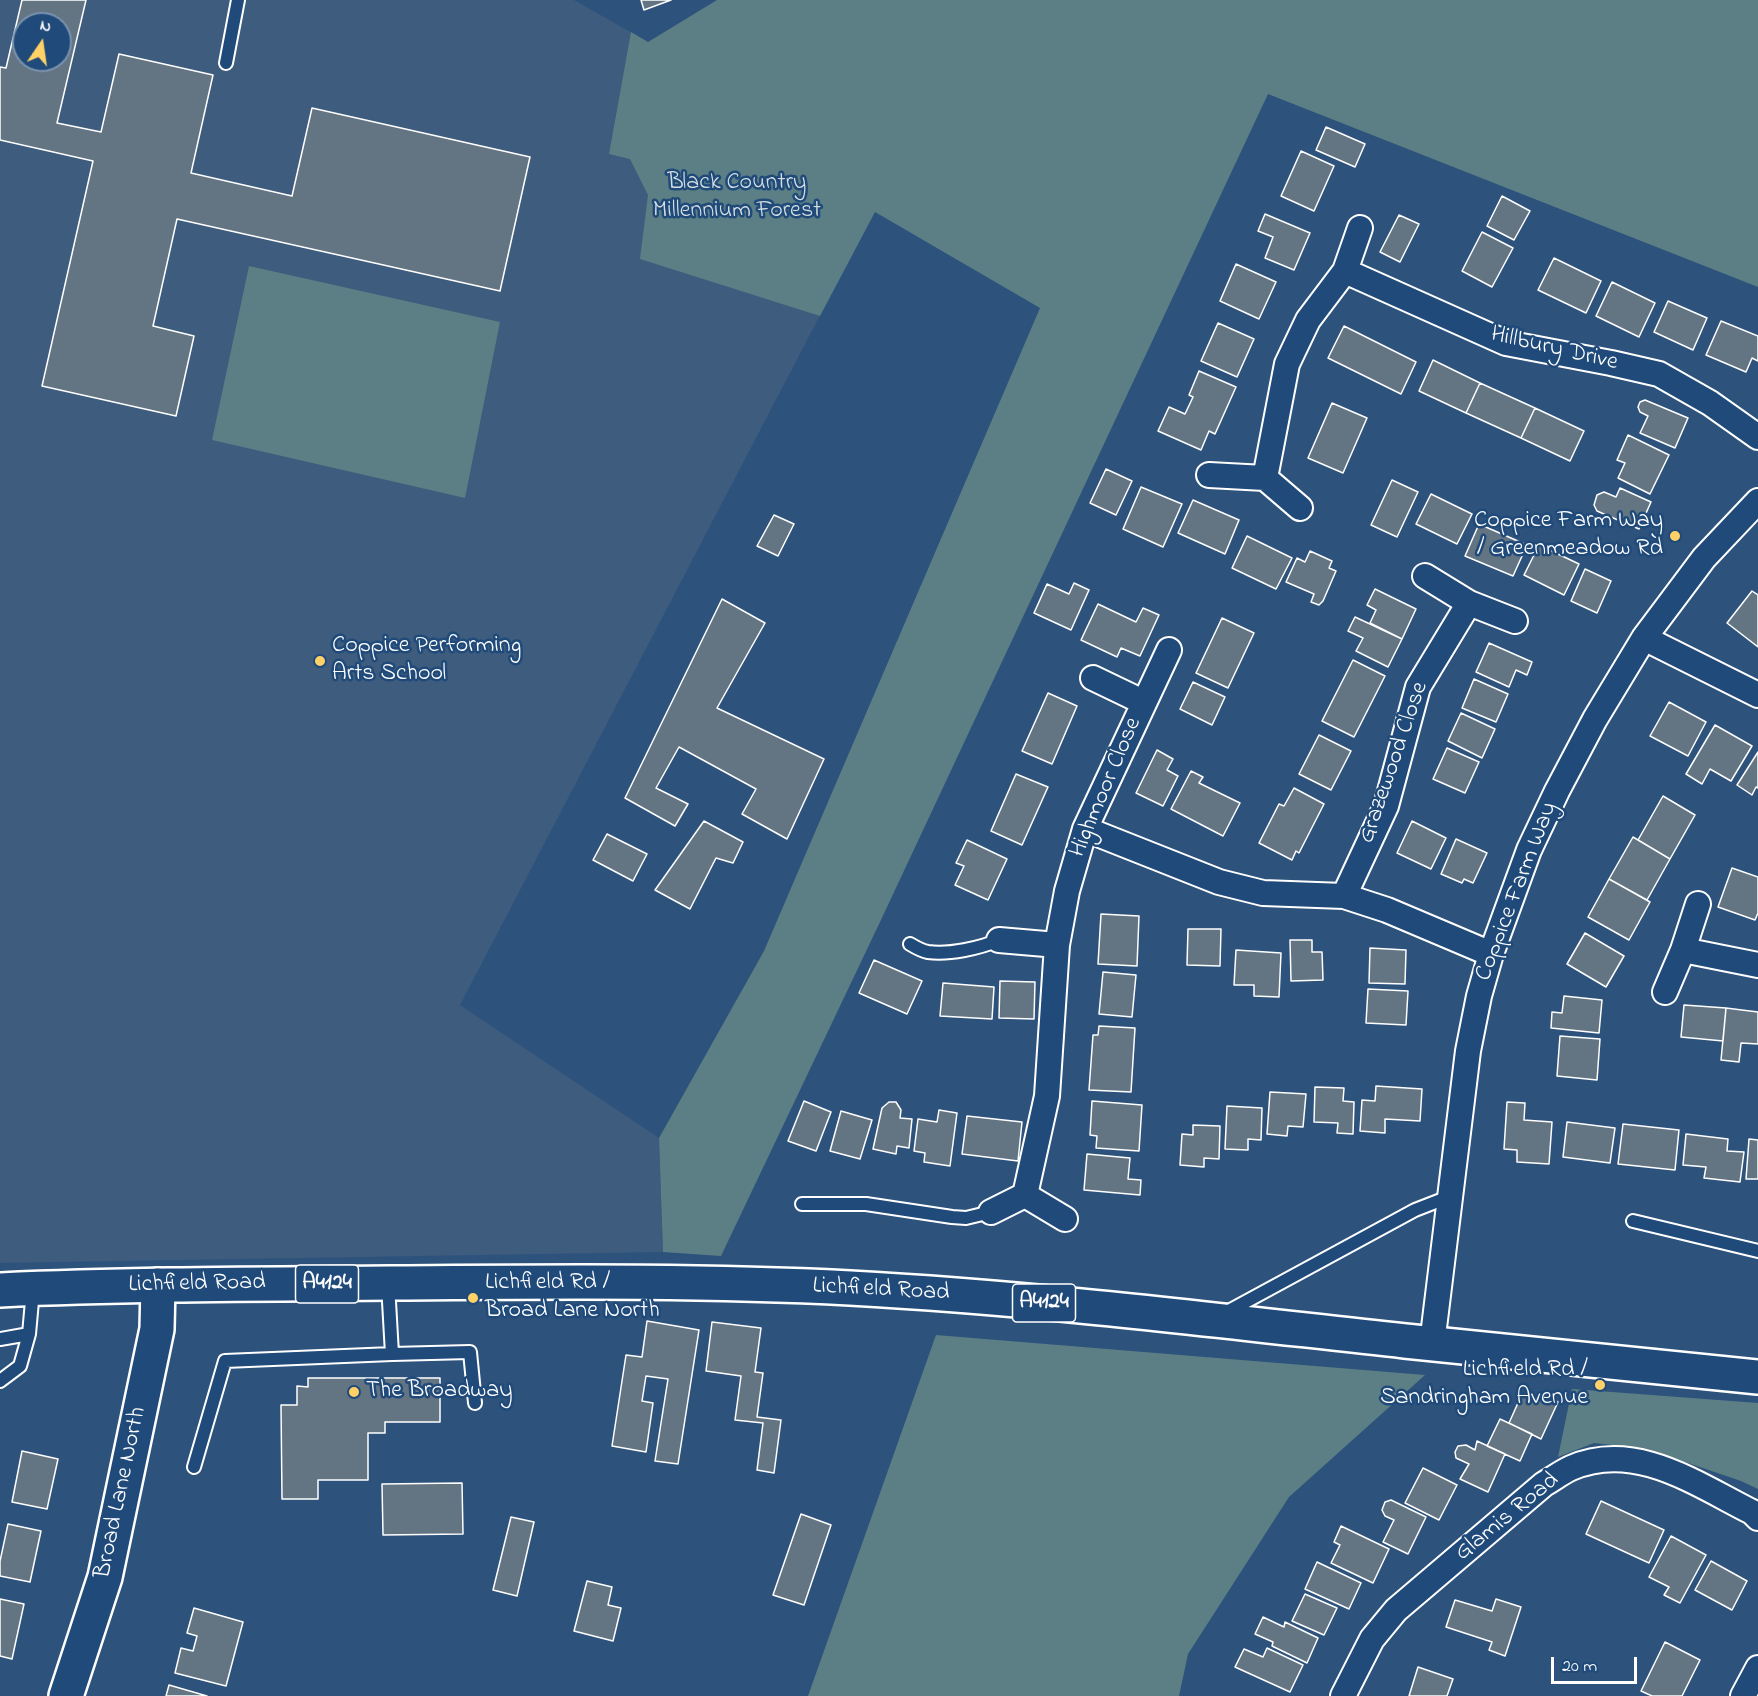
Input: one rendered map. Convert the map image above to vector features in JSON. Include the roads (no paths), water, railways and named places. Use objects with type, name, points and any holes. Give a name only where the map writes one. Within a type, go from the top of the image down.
[{"type":"main road","name":"Lichfield Road","points":[[0,1290],[158,1285],[655,1282],[849,1288],[962,1295],[1758,1377]]},
{"type":"main road","name":"Broad Lane North","points":[[66,1696],[105,1577],[157,1329],[158,1285]]},
{"type":"street","points":[[1265,478],[1287,364],[1308,320],[1345,271],[1360,228]]},
{"type":"street","name":"Hillbury Drive","points":[[1345,271],[1506,343],[1659,374],[1710,403],[1758,436]]},
{"type":"street","points":[[1209,476],[1265,478],[1300,508]]},
{"type":"street","name":"Coppice Farm Way","points":[[1432,1344],[1468,1051],[1479,996],[1491,954],[1529,850],[1557,790],[1595,719],[1644,638],[1704,558],[1758,501]]},
{"type":"street","points":[[1425,576],[1468,603],[1515,621]]},
{"type":"street","name":"Grazewood Close","points":[[1344,896],[1386,806],[1418,687],[1468,603]]},
{"type":"street","points":[[1644,638],[1758,695]]},
{"type":"street","name":"Highmoor Close","points":[[1025,1195],[1047,1096],[1057,945],[1067,891],[1085,829],[1169,650]]},
{"type":"street","name":"Highmoor Close","points":[[1093,678],[1143,702]]},
{"type":"street","points":[[1085,829],[1218,882],[1263,893],[1344,896],[1387,910],[1491,954]]},
{"type":"street","points":[[1665,992],[1683,950],[1698,904]]},
{"type":"street","points":[[999,940],[1057,945]]},
{"type":"street","points":[[1683,950],[1758,965]]},
{"type":"street","points":[[991,1212],[1025,1195],[1065,1220]]},
{"type":"street","name":"Glamis Road","points":[[1343,1696],[1372,1638],[1396,1610],[1544,1484],[1571,1468],[1602,1459],[1632,1459],[1660,1466],[1752,1512],[1758,1518]]},
{"type":"street","points":[[1743,1696],[1758,1668]]},
{"type":"lane","points":[[226,63],[238,0]]},
{"type":"lane","points":[[910,944],[928,952],[957,951],[985,946],[999,940]]},
{"type":"lane","points":[[1213,1320],[1415,1210],[1451,1196]]},
{"type":"lane","points":[[802,1204],[866,1204],[966,1218],[991,1212]]},
{"type":"lane","points":[[1633,1221],[1758,1251]]},
{"type":"lane","points":[[388,1283],[392,1354]]},
{"type":"lane","points":[[0,1382],[20,1366],[29,1334],[33,1288]]},
{"type":"lane","points":[[0,1339],[29,1334]]},
{"type":"lane","points":[[194,1467],[225,1361],[470,1352],[475,1403]]},
{"type":"place","name":"Coppice Farm Way / Greenmeadow Rd","points":[[1675,536]]},
{"type":"place","name":"Coppice Performing Arts School","points":[[320,661]]},
{"type":"place","name":"Lichfield Rd / Broad Lane North","points":[[473,1298]]},
{"type":"place","name":"Lichfield Rd / Sandringham Avenue","points":[[1600,1385]]},
{"type":"place","name":"The Broadway","points":[[354,1392]]},
{"type":"park label","name":"Black Country Millennium Forest","points":[[737,198]]}]
